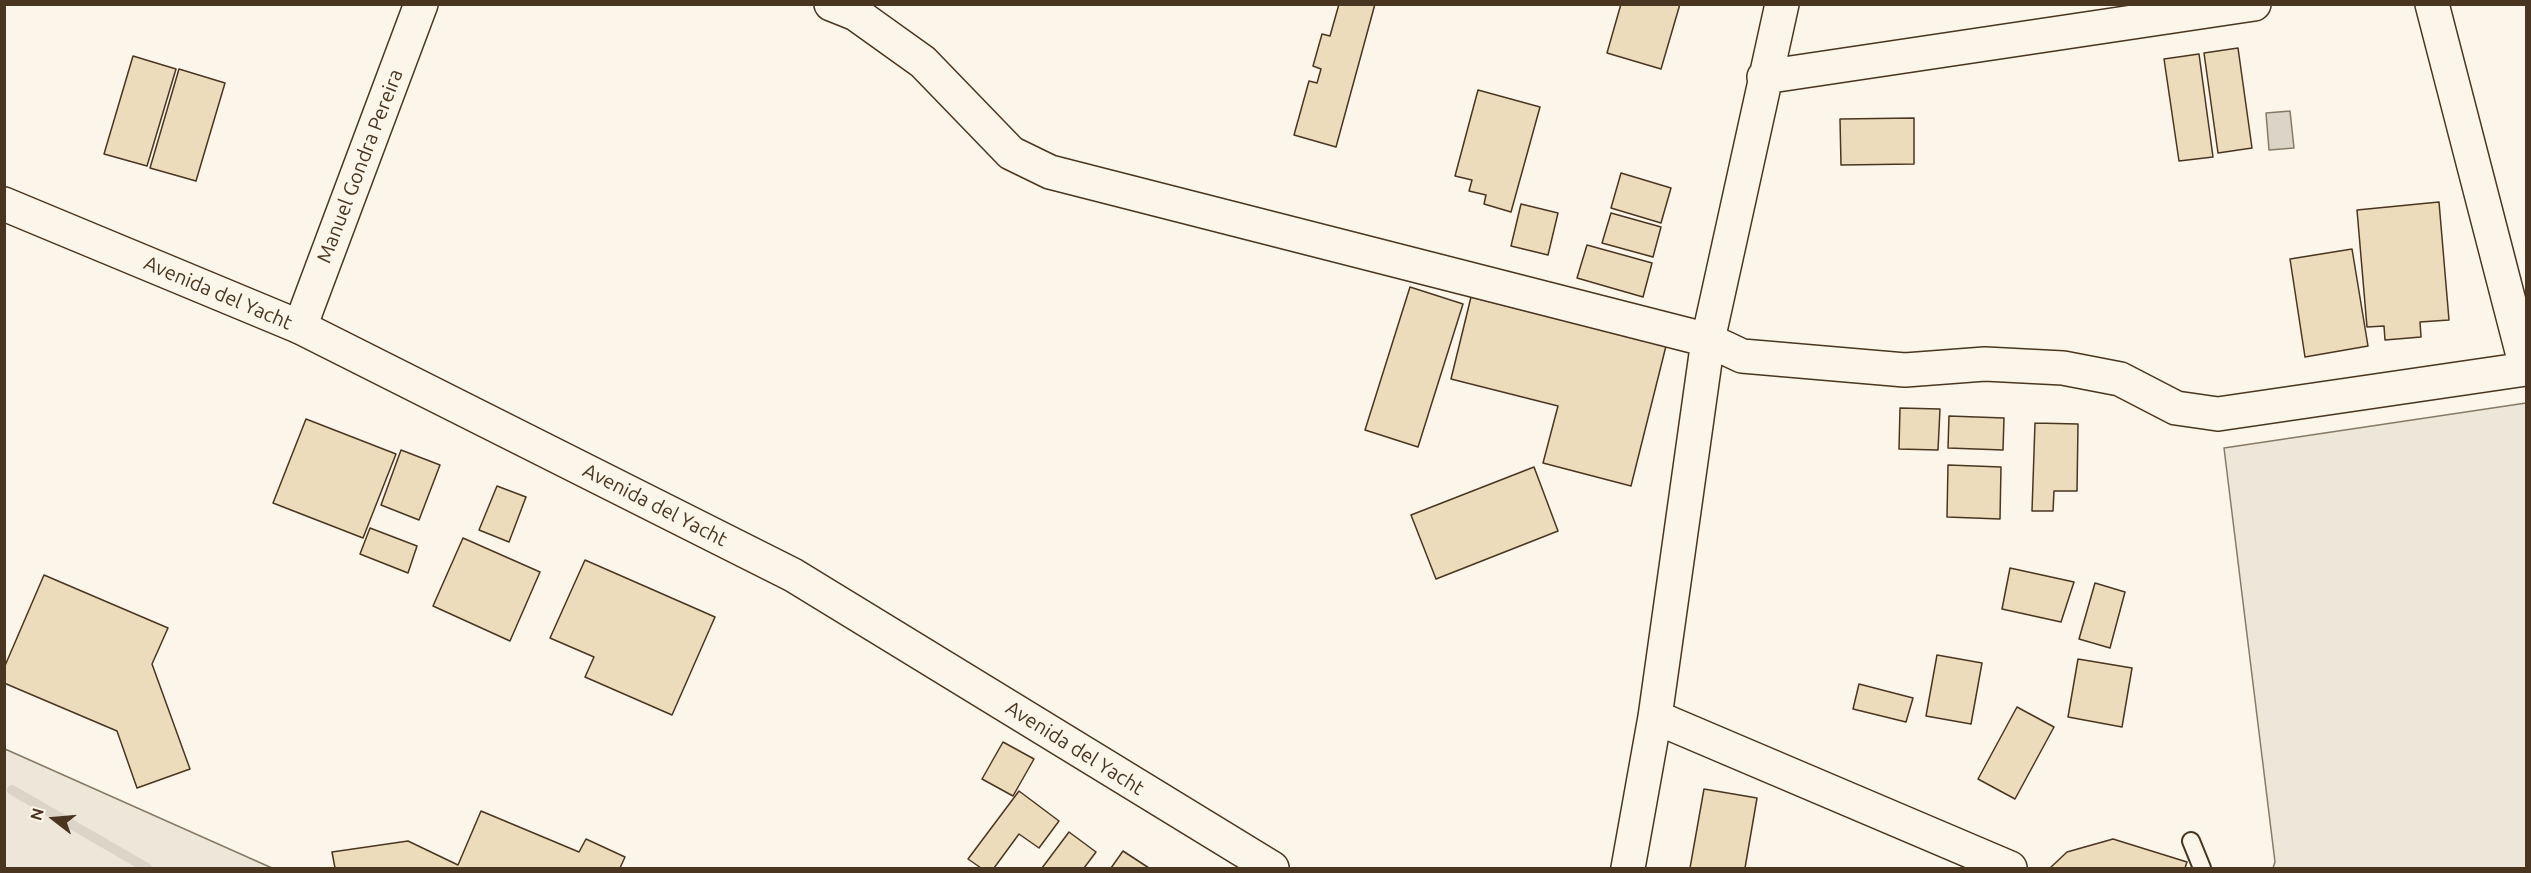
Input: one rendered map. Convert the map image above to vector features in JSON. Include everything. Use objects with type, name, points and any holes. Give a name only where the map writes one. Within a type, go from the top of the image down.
[{"type":"street","name":"Manuel Gondra Pereira","points":[[300,327],[421,4]]},
{"type":"street","points":[[831,4],[856,14],[923,62],[1011,153],[1050,172],[1708,340],[1742,356],[1905,370],[1985,364],[2063,368],[2120,379],[2176,408],[2218,414],[2526,368],[2432,4]]},
{"type":"street","points":[[1628,868],[1655,717],[1708,340],[1764,77],[1782,4]]},
{"type":"street","points":[[1764,77],[2254,4]]},
{"type":"street","name":"Avenida del Yacht","points":[[4,204],[300,327],[793,575],[1272,868]]},
{"type":"street","points":[[1655,717],[2010,868]]},
{"type":"lane","points":[[2191,841],[2202,868]]},
{"type":"shaded area","points":[[2290,111],[2294,148],[2269,150],[2266,113]]},
{"type":"shaded area","points":[[2526,403],[2526,868],[2273,868],[2275,862],[2224,448]]},
{"type":"shaded area","points":[[5,749],[272,868],[5,868]]},
{"type":"building","points":[[1339,4],[1375,4],[1336,147],[1294,135],[1309,81],[1317,83],[1321,69],[1313,66],[1322,34],[1330,36]]},
{"type":"building","points":[[1621,4],[1680,4],[1661,69],[1607,53]]},
{"type":"building","points":[[2238,48],[2252,148],[2218,153],[2204,53]]},
{"type":"building","points":[[2199,54],[2213,157],[2179,161],[2164,59]]},
{"type":"building","points":[[133,56],[176,69],[147,166],[104,154]]},
{"type":"building","points":[[179,69],[225,83],[196,181],[150,168]]},
{"type":"building","points":[[1478,90],[1540,107],[1511,212],[1484,204],[1486,195],[1469,191],[1472,180],[1455,176]]},
{"type":"building","points":[[1914,118],[1914,164],[1841,165],[1840,119]]},
{"type":"building","points":[[1621,173],[1671,188],[1661,223],[1611,208]]},
{"type":"building","points":[[2439,202],[2449,320],[2420,322],[2421,337],[2385,340],[2384,326],[2367,327],[2357,210]]},
{"type":"building","points":[[1521,204],[1558,213],[1548,255],[1511,246]]},
{"type":"building","points":[[1611,213],[1661,227],[1653,257],[1602,243]]},
{"type":"building","points":[[1587,245],[1652,263],[1643,297],[1577,278]]},
{"type":"building","points":[[2352,249],[2368,346],[2305,357],[2290,259]]},
{"type":"building","points":[[1410,287],[1463,304],[1418,447],[1365,430]]},
{"type":"building","points":[[1471,297],[1666,346],[1631,486],[1543,463],[1558,406],[1451,379]]},
{"type":"building","points":[[1900,408],[1940,409],[1938,450],[1899,449]]},
{"type":"building","points":[[1949,416],[2004,418],[2003,450],[1948,448]]},
{"type":"building","points":[[306,419],[396,454],[363,538],[273,503]]},
{"type":"building","points":[[2035,423],[2078,424],[2077,491],[2054,491],[2053,511],[2032,511]]},
{"type":"building","points":[[401,450],[440,465],[419,520],[381,505]]},
{"type":"building","points":[[1948,465],[2001,467],[2000,519],[1947,517]]},
{"type":"building","points":[[1534,467],[1558,531],[1436,579],[1411,515]]},
{"type":"building","points":[[497,486],[526,497],[509,542],[479,530]]},
{"type":"building","points":[[370,528],[417,546],[408,573],[360,554]]},
{"type":"building","points":[[463,538],[540,572],[510,641],[433,606]]},
{"type":"building","points":[[585,560],[715,617],[672,715],[585,677],[594,657],[550,638]]},
{"type":"building","points":[[2010,568],[2074,582],[2061,622],[2002,609]]},
{"type":"building","points":[[44,575],[168,628],[152,664],[190,769],[137,788],[117,731],[4,683],[4,668]]},
{"type":"building","points":[[2095,583],[2125,592],[2110,648],[2079,639]]},
{"type":"building","points":[[1937,655],[1982,663],[1971,724],[1926,716]]},
{"type":"building","points":[[2078,659],[2132,668],[2122,727],[2068,717]]},
{"type":"building","points":[[1859,684],[1913,698],[1906,722],[1853,709]]},
{"type":"building","points":[[2017,707],[2054,727],[2015,799],[1978,779]]},
{"type":"building","points":[[1003,742],[1034,759],[1013,796],[982,779]]},
{"type":"building","points":[[1704,789],[1757,798],[1745,868],[1690,868]]},
{"type":"building","points":[[1019,791],[1059,821],[1039,848],[1019,834],[994,868],[981,868],[968,859]]},
{"type":"building","points":[[481,811],[579,852],[586,839],[625,857],[620,868],[335,868],[332,852],[408,841],[458,865]]},
{"type":"building","points":[[1069,832],[1096,852],[1084,868],[1042,868]]},
{"type":"building","points":[[2113,839],[2187,862],[2185,868],[2050,868],[2067,852]]},
{"type":"building","points":[[1123,851],[1149,868],[1111,868]]},
{"type":"waterway","points":[[12,790],[147,868]]}]
